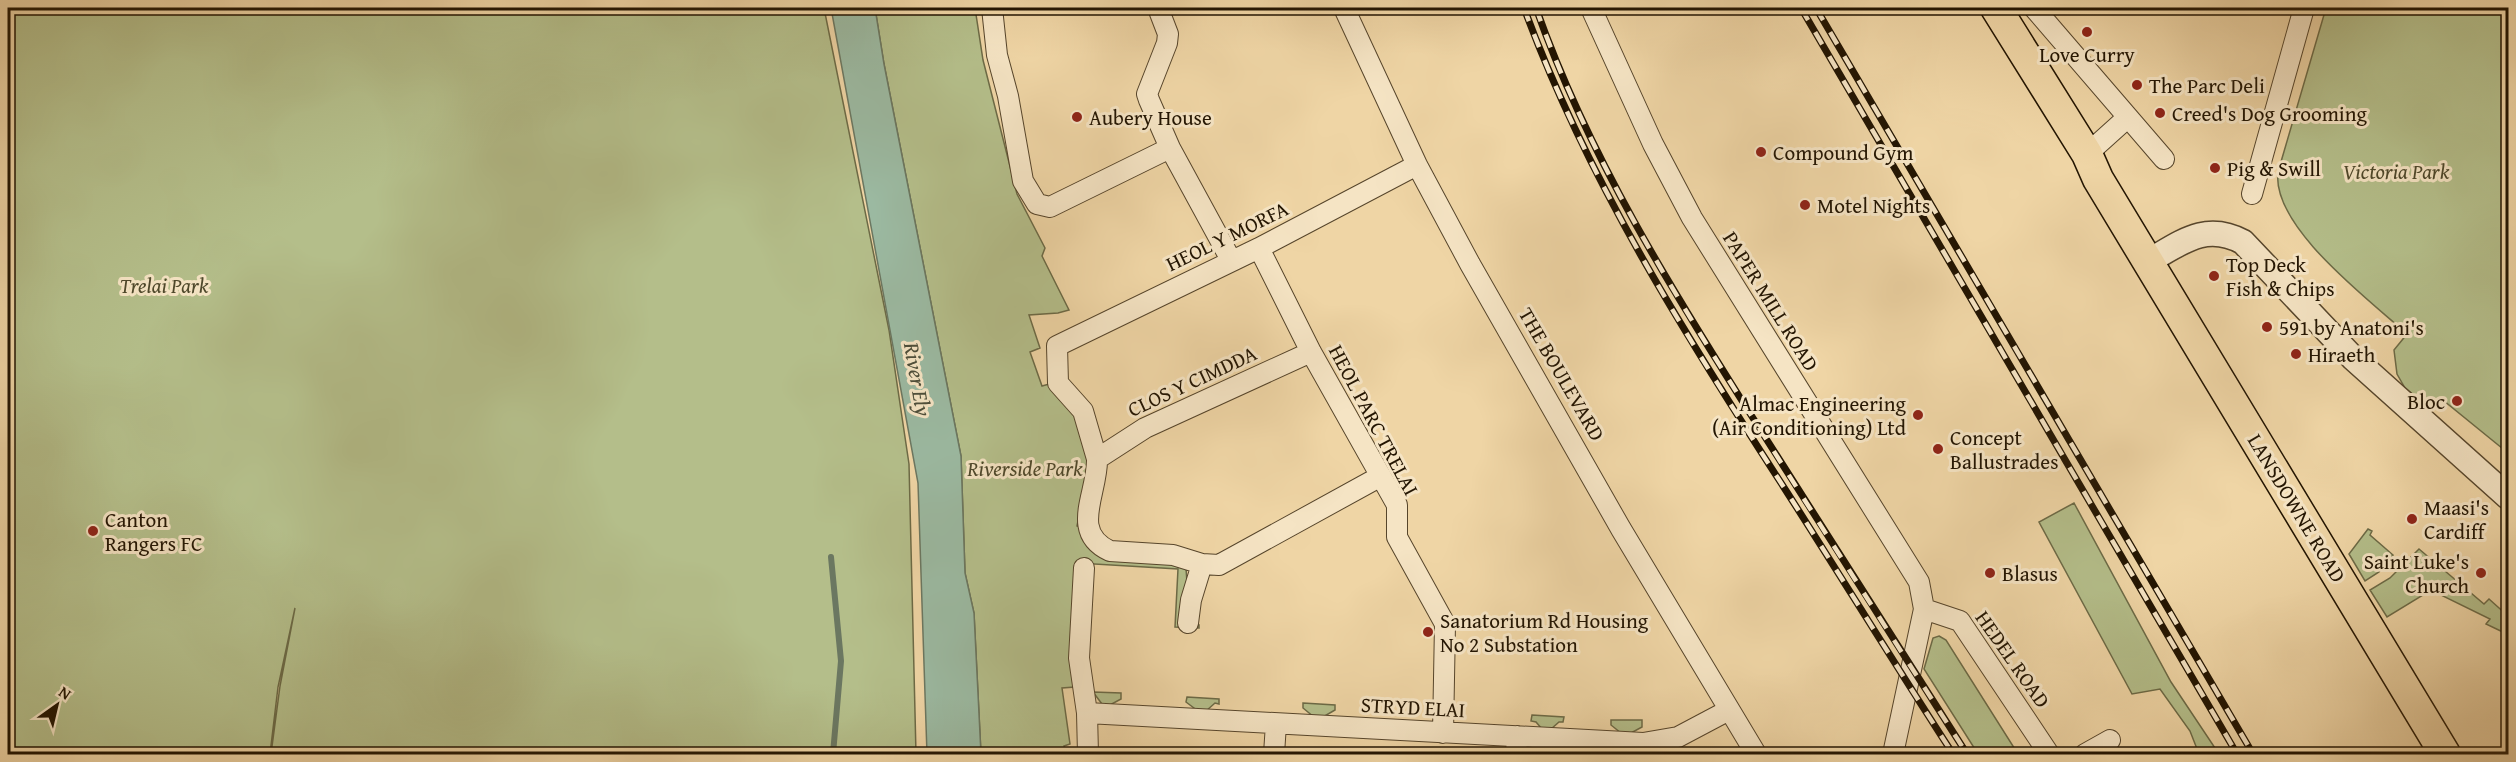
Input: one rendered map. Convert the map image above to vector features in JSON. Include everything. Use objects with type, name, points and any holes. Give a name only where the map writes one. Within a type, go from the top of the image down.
[{"type":"main road","name":"LANSDOWNE ROAD","points":[[1996,8],[2087,153],[2098,179],[2150,261],[2445,754]]},
{"type":"street","points":[[992,8],[997,55],[1008,96],[1023,181],[1037,204],[1050,207],[1170,148]]},
{"type":"street","points":[[1158,8],[1168,34],[1167,43],[1147,94],[1170,148],[1231,260]]},
{"type":"street","name":"THE BOULEVARD","points":[[1344,8],[1417,165],[1470,264],[1621,529],[1756,754]]},
{"type":"street","name":"PAPER MILL ROAD","points":[[1591,8],[1653,144],[1692,218],[1827,438],[1911,566],[1919,582],[1924,609]]},
{"type":"street","points":[[2034,8],[2164,159]]},
{"type":"street","points":[[2252,194],[2304,8]]},
{"type":"street","points":[[2087,153],[2127,118]]},
{"type":"street","name":"HEOL Y MORFA","points":[[1097,459],[1083,411],[1058,383],[1057,346],[1259,248],[1417,165]]},
{"type":"street","points":[[2150,261],[2186,240],[2200,235],[2217,232],[2228,234],[2243,242],[2354,358],[2508,497]]},
{"type":"street","name":"HEOL PARC TRELAI","points":[[1259,248],[1311,352],[1396,505],[1396,537],[1440,614],[1447,633],[1443,733]]},
{"type":"street","name":"CLOS Y CIMDDA","points":[[1097,459],[1145,428],[1311,352]]},
{"type":"street","points":[[1097,459],[1097,475],[1086,523],[1093,540],[1110,551],[1173,555],[1202,564],[1220,566],[1381,476]]},
{"type":"street","points":[[1188,623],[1191,600],[1202,564]]},
{"type":"street","points":[[1084,568],[1079,658],[1087,713],[1088,754]]},
{"type":"street","points":[[1893,754],[1924,609]]},
{"type":"street","name":"HEDEL ROAD","points":[[1924,609],[1960,621],[2049,754]]},
{"type":"street","name":"STRYD ELAI","points":[[1087,713],[1443,733],[1516,745],[1657,742],[1678,737],[1729,710]]},
{"type":"street","points":[[1274,754],[1276,724]]},
{"type":"street","points":[[2085,754],[2110,740]]},
{"type":"green space","name":"Trelai Park","points":[[8,8],[824,8],[889,330],[909,464],[916,754],[271,754],[280,686],[295,608],[278,687],[270,754],[8,754]]},
{"type":"green space","name":"Riverside Park","points":[[875,8],[975,8],[983,60],[1017,194],[1045,248],[1042,256],[1069,310],[1029,315],[1040,348],[1030,352],[1042,386],[1049,384],[1078,417],[1089,466],[1077,526],[1081,527],[1084,535],[1171,560],[1186,568],[1187,583],[1181,623],[1199,625],[1199,628],[1175,627],[1178,569],[1078,563],[1075,687],[1062,688],[1070,744],[1064,746],[1066,752],[1079,751],[1079,754],[981,754],[974,613],[965,573],[961,456]]},
{"type":"green space","name":"Victoria Park","points":[[2326,8],[2508,8],[2508,453],[2444,401],[2419,399],[2405,388],[2397,374],[2394,350],[2407,334],[2349,283],[2306,239],[2290,216],[2280,193],[2278,172]]},
{"type":"green space","points":[[2074,503],[2171,682],[2219,754],[2199,754],[2190,731],[2160,689],[2132,694],[2039,522]]},
{"type":"green space","points":[[2368,529],[2372,531],[2370,535],[2393,555],[2379,572],[2365,581],[2349,554]]},
{"type":"green space","points":[[2419,549],[2484,604],[2489,599],[2508,616],[2507,634],[2486,624],[2490,619],[2431,590],[2387,617],[2370,590],[2390,578]]},
{"type":"green space","points":[[1939,636],[1946,640],[2018,754],[1978,754],[1924,669],[1933,638]]},
{"type":"green space","points":[[1093,692],[1121,693],[1121,699],[1110,705],[1102,704]]},
{"type":"green space","points":[[1187,697],[1219,699],[1219,704],[1215,703],[1206,711],[1198,711],[1186,702]]},
{"type":"green space","points":[[1303,703],[1335,705],[1335,710],[1323,717],[1314,717],[1303,708]]},
{"type":"green space","points":[[1532,715],[1564,717],[1563,722],[1559,722],[1551,729],[1542,729],[1536,722],[1531,721]]},
{"type":"green space","points":[[1611,720],[1642,720],[1642,727],[1631,733],[1621,733],[1611,725]]},
{"type":"water","name":"River Ely","points":[[831,8],[875,8],[961,456],[965,573],[974,613],[981,754],[927,754],[918,483]]},
{"type":"waterway","points":[[831,557],[841,661],[833,754]]},
{"type":"railway","points":[[1524,8],[1577,133],[1640,254],[1710,371],[1953,754]]},
{"type":"railway","points":[[1536,8],[1581,118],[1607,171],[1664,274],[1967,754]]},
{"type":"railway","points":[[1801,8],[2237,754]]},
{"type":"railway","points":[[1816,8],[2253,754]]},
{"type":"place","name":"Love Curry","points":[[2087,32]]},
{"type":"place","name":"The Parc Deli","points":[[2137,85]]},
{"type":"place","name":"Creed's Dog Grooming","points":[[2160,113]]},
{"type":"place","name":"Aubery House","points":[[1077,117]]},
{"type":"place","name":"Compound Gym","points":[[1761,152]]},
{"type":"place","name":"Pig & Swill","points":[[2215,168]]},
{"type":"place","name":"Motel Nights","points":[[1805,205]]},
{"type":"place","name":"Top Deck Fish & Chips","points":[[2214,276]]},
{"type":"place","name":"591 by Anatoni's","points":[[2267,327]]},
{"type":"place","name":"Hiraeth","points":[[2296,354]]},
{"type":"place","name":"Bloc","points":[[2457,401]]},
{"type":"place","name":"Almac Engineering (Air Conditioning) Ltd","points":[[1918,415]]},
{"type":"place","name":"Concept Ballustrades","points":[[1938,449]]},
{"type":"place","name":"Maasi's Cardiff","points":[[2412,519]]},
{"type":"place","name":"Canton Rangers FC","points":[[93,531]]},
{"type":"place","name":"Blasus","points":[[1990,573]]},
{"type":"place","name":"Saint Luke's Church","points":[[2481,573]]},
{"type":"place","name":"Sanatorium Rd Housing No 2 Substation","points":[[1428,632]]}]
